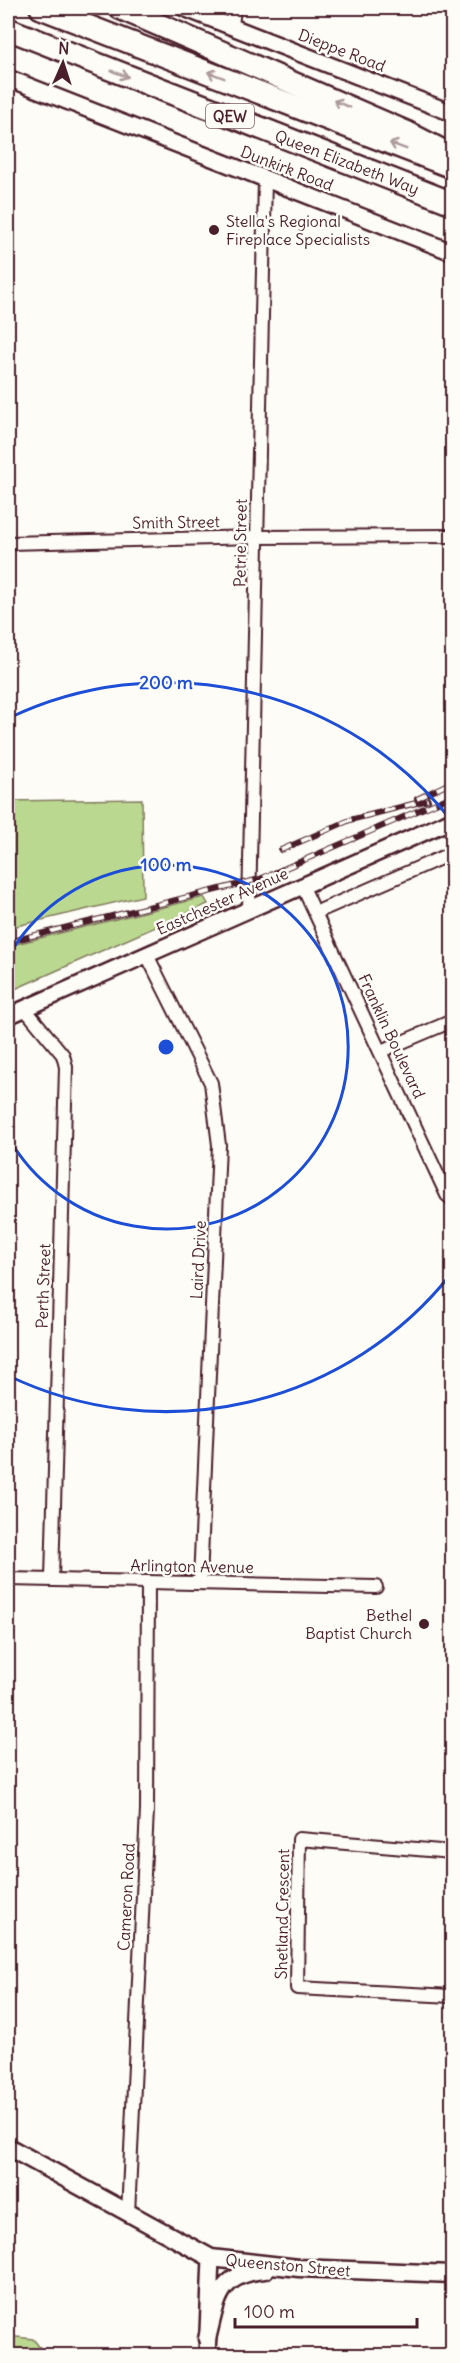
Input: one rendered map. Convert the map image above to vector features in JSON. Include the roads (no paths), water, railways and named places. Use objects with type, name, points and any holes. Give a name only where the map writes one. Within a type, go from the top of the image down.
[{"type":"highway","name":"Queen Elizabeth Way","points":[[41,8],[453,167]]},
{"type":"highway","points":[[120,8],[408,133],[453,156]]},
{"type":"highway","name":"Queen Elizabeth Way","points":[[8,28],[453,203]]},
{"type":"highway","points":[[8,43],[71,54]]},
{"type":"main road","name":"Queenston Street","points":[[8,2147],[211,2258],[299,2268],[453,2274]]},
{"type":"main road","points":[[207,2347],[218,2297],[229,2281],[250,2271],[299,2268]]},
{"type":"street","name":"Dieppe Road","points":[[184,8],[453,113]]},
{"type":"street","points":[[232,26],[234,8]]},
{"type":"street","name":"Dunkirk Road","points":[[8,78],[453,252]]},
{"type":"street","name":"Petrie Street","points":[[249,908],[265,178]]},
{"type":"street","name":"Smith Street","points":[[8,543],[257,537],[453,536]]},
{"type":"street","name":"Eastchester Avenue","points":[[8,1017],[249,908],[453,820]]},
{"type":"street","points":[[316,912],[453,853]]},
{"type":"street","name":"Franklin Boulevard","points":[[302,885],[447,1195],[453,1200]]},
{"type":"street","name":"Laird Drive","points":[[147,955],[211,1083],[219,1145],[200,1581]]},
{"type":"street","name":"Perth Street","points":[[25,1009],[63,1054],[66,1067],[52,1579]]},
{"type":"street","points":[[381,1051],[453,1021]]},
{"type":"street","name":"Arlington Avenue","points":[[8,1578],[376,1587]]},
{"type":"street","name":"Cameron Road","points":[[128,2214],[147,1810],[148,1582]]},
{"type":"street","name":"Shetland Crescent","points":[[453,1852],[299,1839],[297,1988],[453,1996]]},
{"type":"street","points":[[207,2347],[211,2258]]},
{"type":"railway","points":[[417,799],[452,782]]},
{"type":"railway","points":[[8,942],[260,879],[452,796]]},
{"type":"railway","points":[[281,850],[350,820],[428,800]]},
{"type":"place","name":"Stella's Regional Fireplace Specialists","points":[[214,230]]},
{"type":"place","name":"Bethel Baptist Church","points":[[424,1624]]}]
